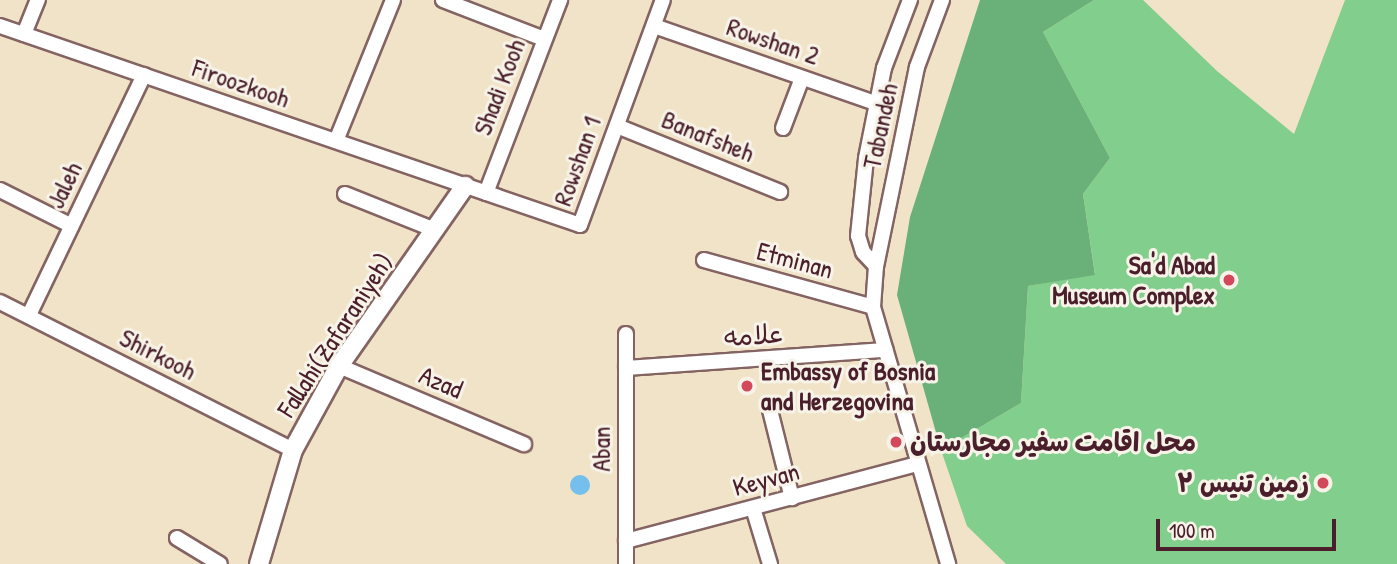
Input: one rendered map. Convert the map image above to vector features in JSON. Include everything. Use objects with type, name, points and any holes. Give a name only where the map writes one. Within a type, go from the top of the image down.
[{"type":"street","points":[[24,34],[38,0]]},
{"type":"street","points":[[336,141],[393,0]]},
{"type":"street","points":[[443,0],[544,39]]},
{"type":"street","name":"Shadi Kooh","points":[[486,193],[560,0]]},
{"type":"street","name":"Rowshan 1","points":[[465,186],[580,225],[663,0]]},
{"type":"street","points":[[876,265],[863,252],[858,236],[875,103],[910,0]]},
{"type":"street","name":"Tabandeh","points":[[942,0],[917,67],[876,265],[873,307],[948,564]]},
{"type":"street","name":"Firoozkooh","points":[[0,26],[465,186]]},
{"type":"street","name":"Rowshan 2","points":[[654,26],[875,103]]},
{"type":"street","name":"Jaleh","points":[[29,315],[144,75]]},
{"type":"street","points":[[783,128],[802,78]]},
{"type":"street","name":"Banafsheh","points":[[617,126],[780,192]]},
{"type":"street","name":"Fallahi(Zafaraniyeh)","points":[[259,564],[293,450],[340,366],[465,186]]},
{"type":"street","points":[[0,190],[72,226]]},
{"type":"street","points":[[345,194],[435,230]]},
{"type":"street","name":"Etminan","points":[[704,260],[873,307]]},
{"type":"street","name":"Shirkooh","points":[[0,302],[293,450]]},
{"type":"street","name":"Aban","points":[[626,334],[626,564]]},
{"type":"street","name":"علامه","points":[[626,369],[885,350]]},
{"type":"street","name":"Azad","points":[[340,366],[524,444]]},
{"type":"street","points":[[770,410],[792,498]]},
{"type":"street","name":"Keyvan","points":[[626,541],[918,464]]},
{"type":"street","points":[[753,508],[771,564]]},
{"type":"street","points":[[177,538],[220,564]]},
{"type":"green space","points":[[980,0],[1094,0],[1043,32],[1110,158],[1083,194],[1095,275],[1028,286],[1021,403],[941,450],[897,295],[910,217]]},
{"type":"green space","name":"Sa'd Abad Museum Complex","points":[[1094,0],[1143,0],[1217,71],[1294,134],[1345,0],[1397,0],[1397,564],[1006,564],[967,526],[941,450],[1021,403],[1028,286],[1095,274],[1083,194],[1110,158],[1043,32]]},
{"type":"water","points":[[580,475],[587,478],[590,485],[587,492],[580,495],[573,492],[570,485],[573,478]]},
{"type":"place","name":"Sa'd Abad Museum Complex","points":[[1229,280]]},
{"type":"place","name":"Embassy of Bosnia and Herzegovina","points":[[747,386]]},
{"type":"place","name":"محل اقامت سفیر مجارستان","points":[[896,442]]},
{"type":"place","name":"زمین تنیس ۲","points":[[1323,483]]}]
